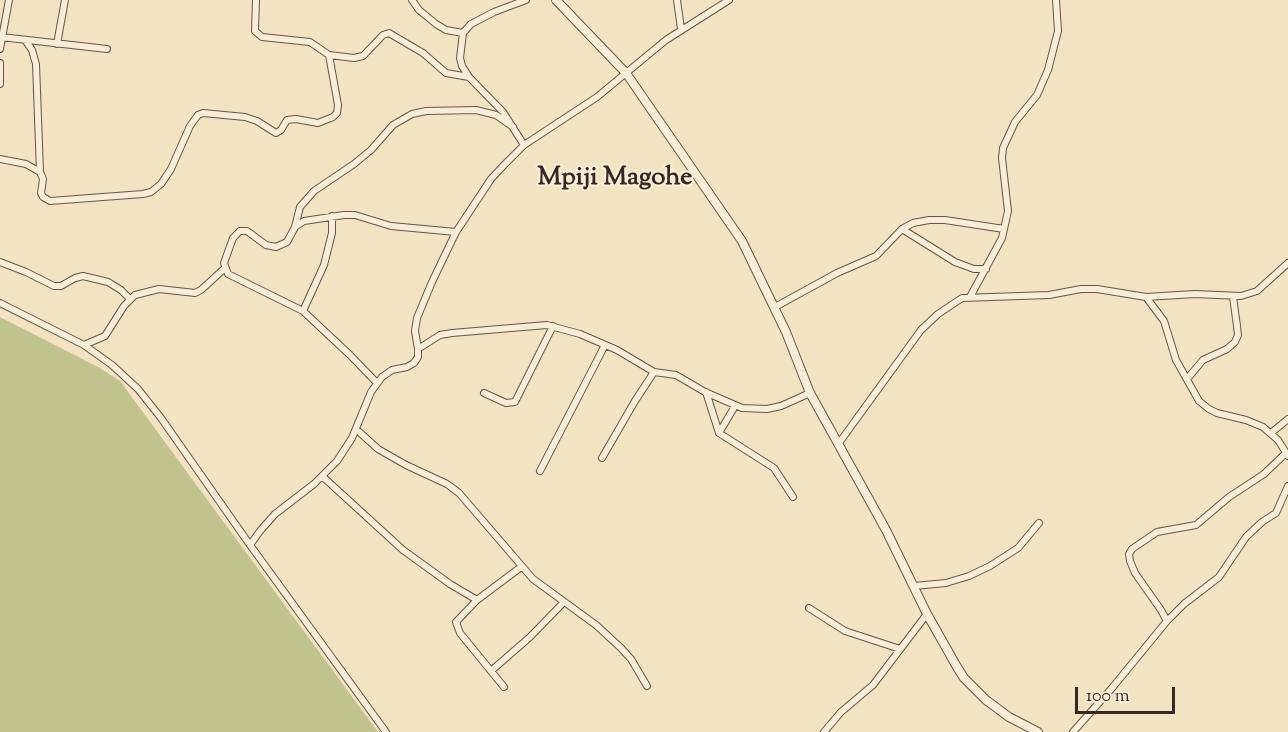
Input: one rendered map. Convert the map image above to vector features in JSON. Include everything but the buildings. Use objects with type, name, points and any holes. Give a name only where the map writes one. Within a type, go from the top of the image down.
[{"type":"street","points":[[0,49],[9,0]]},
{"type":"street","points":[[57,44],[65,0]]},
{"type":"street","points":[[256,0],[255,28],[259,36],[310,42],[329,55],[354,58],[363,56],[382,35],[389,33],[415,47],[446,73],[469,77]]},
{"type":"street","points":[[412,0],[419,10],[441,28],[464,33]]},
{"type":"street","points":[[524,145],[503,112],[469,77],[460,58],[464,33],[471,24],[511,4],[526,0]]},
{"type":"street","points":[[556,0],[626,73],[733,226],[775,307],[810,393],[840,443],[927,614],[957,667],[974,689],[1009,717],[1038,732]]},
{"type":"street","points":[[677,0],[681,29]]},
{"type":"street","points":[[250,545],[275,514],[322,476],[346,448],[376,383],[388,372],[411,365],[418,357],[415,331],[417,318],[456,232],[491,179],[524,145],[590,102],[681,29],[729,0]]},
{"type":"street","points":[[970,297],[997,249],[1004,229],[1008,211],[1003,148],[1015,122],[1037,95],[1048,70],[1058,31],[1056,0]]},
{"type":"street","points":[[1,37],[107,49]]},
{"type":"street","points":[[25,40],[32,50],[36,64],[40,172],[43,179],[41,193],[50,201],[151,192],[161,184],[190,126],[198,115],[203,113],[245,117],[257,121],[276,133],[281,130],[287,120],[297,119],[318,123],[326,121],[337,113],[338,105],[329,55]]},
{"type":"street","points":[[0,63],[0,84]]},
{"type":"street","points":[[376,383],[303,311],[233,278],[224,263],[233,238],[240,231],[247,231],[266,245],[276,247],[287,242],[295,227],[300,207],[314,191],[354,164],[371,150],[393,125],[412,114],[426,111],[476,110],[496,115],[513,127]]},
{"type":"street","points":[[0,159],[26,165],[40,172]]},
{"type":"street","points":[[295,227],[310,219],[354,215],[392,226],[456,232]]},
{"type":"street","points":[[303,311],[324,265],[332,233],[332,216]]},
{"type":"street","points":[[775,307],[837,273],[876,256],[902,229],[913,223],[929,220],[967,222],[1004,229]]},
{"type":"street","points":[[902,229],[955,262],[974,269],[986,269]]},
{"type":"street","points":[[0,262],[54,286],[61,286],[83,276],[108,282],[130,299]]},
{"type":"street","points":[[840,443],[921,330],[952,304],[970,297],[1022,297],[1097,289],[1146,297],[1195,294],[1233,297],[1257,291],[1288,263]]},
{"type":"street","points":[[84,345],[105,336],[130,299],[144,292],[159,289],[195,293],[225,268]]},
{"type":"street","points":[[1146,297],[1164,321],[1176,360],[1200,401],[1209,409],[1254,423],[1271,433],[1287,454],[1196,525],[1156,532],[1132,549],[1129,554],[1135,573],[1167,621]]},
{"type":"street","points":[[1186,379],[1203,360],[1227,349],[1235,342],[1238,335],[1233,297]]},
{"type":"street","points":[[0,303],[84,345],[126,378],[150,404],[386,732]]},
{"type":"street","points":[[418,349],[440,335],[534,325],[553,326],[605,345],[654,372],[676,375],[735,406],[753,410],[767,409],[781,406],[810,393]]},
{"type":"street","points":[[484,393],[506,403],[515,402],[553,326]]},
{"type":"street","points":[[540,471],[605,345]]},
{"type":"street","points":[[602,458],[654,372]]},
{"type":"street","points":[[705,392],[719,433],[774,468],[793,497]]},
{"type":"street","points":[[719,433],[735,406]]},
{"type":"street","points":[[1271,433],[1288,419]]},
{"type":"street","points":[[356,429],[378,449],[447,484],[459,493],[521,567],[544,588],[596,626],[621,648],[631,659],[647,686]]},
{"type":"street","points":[[322,476],[404,550],[443,579],[477,600]]},
{"type":"street","points":[[1073,732],[1167,621],[1184,604],[1219,577],[1246,537],[1276,513],[1288,486]]},
{"type":"street","points":[[914,586],[946,583],[990,566],[1018,548],[1039,523]]},
{"type":"street","points":[[504,687],[460,633],[456,622],[477,600],[521,567]]},
{"type":"street","points":[[491,671],[530,637],[564,602]]},
{"type":"street","points":[[809,608],[845,631],[900,649]]},
{"type":"street","points":[[824,732],[841,712],[873,685],[927,614]]},
{"type":"green space","points":[[0,317],[100,368],[120,381],[378,732],[0,732]]},
{"type":"district","name":"Mpiji Magohe","points":[[615,180]]}]
